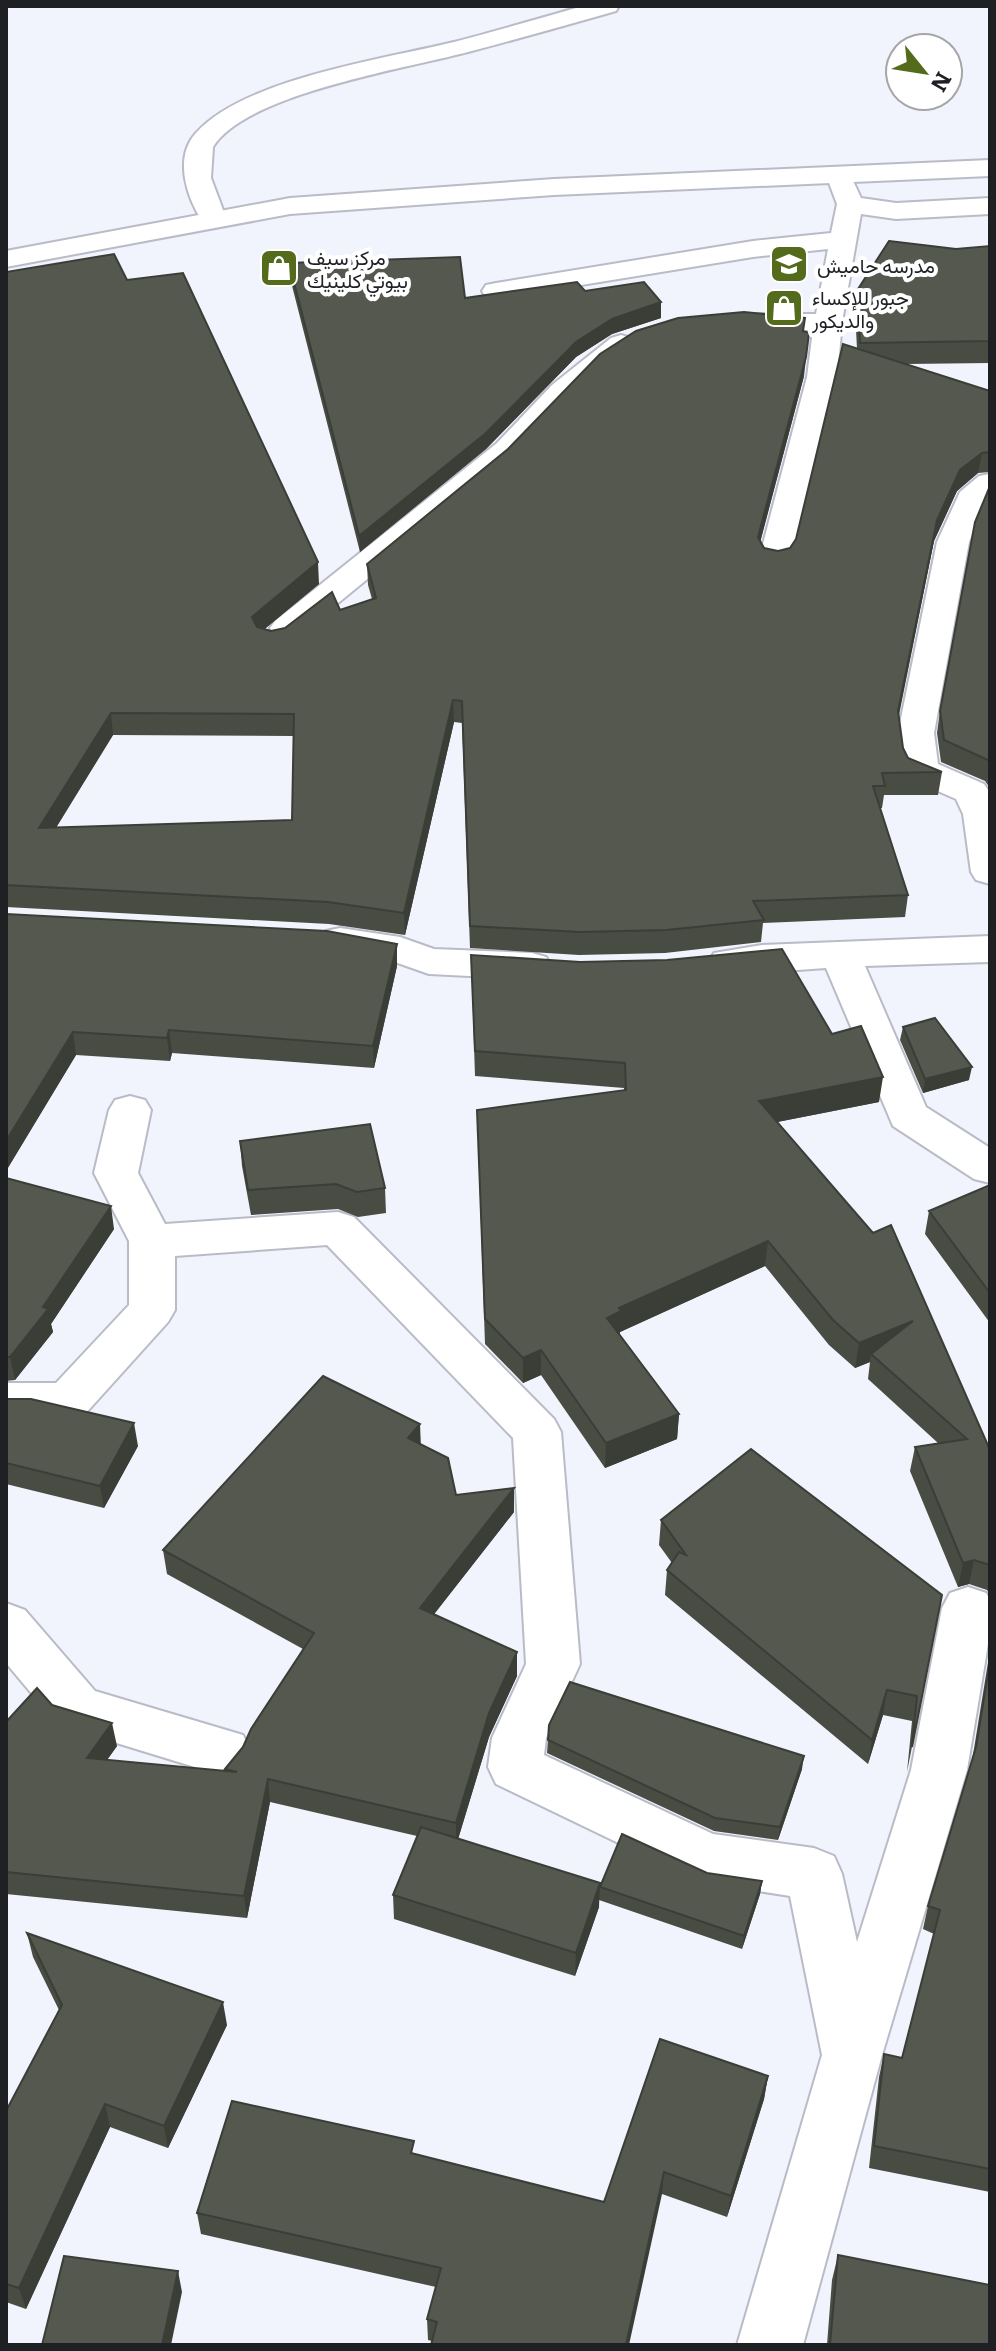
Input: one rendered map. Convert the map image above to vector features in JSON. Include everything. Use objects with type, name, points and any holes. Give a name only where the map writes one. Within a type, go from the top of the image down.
[{"type":"street","points":[[213,218],[199,182],[197,153],[214,130],[250,106],[308,87],[608,6]]},
{"type":"street","points":[[6,259],[290,206],[554,187],[990,168]]},
{"type":"street","points":[[775,559],[822,377],[828,322],[850,204],[839,175]]},
{"type":"street","points":[[850,204],[896,211],[990,206]]},
{"type":"street","points":[[496,291],[753,249],[842,240]]},
{"type":"street","points":[[715,325],[760,321],[828,322]]},
{"type":"street","points":[[273,640],[508,449],[562,391],[594,363],[623,342],[651,334]]},
{"type":"street","points":[[990,483],[971,499],[953,542],[916,733],[921,770],[971,792],[982,814],[990,872]]},
{"type":"street","points":[[299,937],[400,950],[429,961],[564,969]]},
{"type":"street","points":[[693,966],[762,958],[990,949]]},
{"type":"street","points":[[840,954],[908,1116],[990,1168]]},
{"type":"street","points":[[6,1401],[68,1401],[152,1310],[152,1241],[116,1173],[130,1110]]},
{"type":"street","points":[[152,1241],[338,1228],[537,1432],[553,1664],[519,1738],[515,1767],[707,1858],[814,1874],[852,2055]]},
{"type":"street","points":[[770,2345],[852,2055],[939,1770],[968,1608]]},
{"type":"street","points":[[6,1625],[77,1709],[224,1752]]},
{"type":"building","points":[[889,241],[956,249],[990,246],[990,341],[860,343],[858,289]]},
{"type":"building","points":[[114,254],[127,280],[183,273],[318,562],[252,617],[257,627],[271,631],[285,628],[332,592],[340,610],[376,598],[367,564],[508,449],[600,354],[636,331],[678,318],[744,312],[805,318],[803,331],[809,333],[806,357],[758,537],[764,548],[778,551],[790,548],[796,539],[843,344],[990,391],[990,452],[982,453],[960,470],[937,520],[898,711],[903,748],[908,758],[942,772],[882,773],[885,786],[873,786],[908,895],[753,901],[764,920],[666,930],[580,932],[470,926],[462,701],[453,700],[404,913],[328,902],[6,885],[6,272]],"holes":[[[111,713],[294,714],[292,820],[39,828]]]},
{"type":"building","points":[[460,257],[465,298],[577,282],[585,291],[644,282],[661,302],[612,319],[576,342],[486,433],[359,536],[289,263]]},
{"type":"building","points":[[990,486],[990,761],[944,740],[940,711],[975,522]]},
{"type":"building","points":[[6,914],[327,931],[397,944],[373,1046],[169,1030],[167,1038],[73,1032],[6,1141]]},
{"type":"building","points":[[782,949],[832,1034],[861,1026],[883,1077],[759,1101],[873,1233],[891,1225],[990,1450],[990,1565],[974,1560],[963,1563],[915,1447],[967,1439],[871,1354],[913,1321],[859,1343],[833,1320],[768,1241],[619,1308],[621,1311],[607,1318],[679,1414],[606,1443],[541,1350],[523,1358],[485,1319],[477,1110],[626,1090],[625,1063],[475,1051],[471,955],[580,962],[667,960]]},
{"type":"building","points":[[935,1018],[972,1067],[925,1079],[903,1027]]},
{"type":"building","points":[[370,1124],[385,1188],[357,1192],[336,1184],[248,1190],[240,1141]]},
{"type":"building","points":[[6,1178],[111,1206],[43,1307],[48,1309],[10,1357],[6,1357]]},
{"type":"building","points":[[990,1185],[990,1293],[929,1211]]},
{"type":"building","points":[[323,1376],[420,1424],[408,1438],[448,1458],[456,1495],[514,1488],[420,1608],[517,1652],[489,1713],[456,1823],[268,1779],[244,1896],[6,1872],[6,1722],[37,1688],[52,1705],[112,1723],[87,1758],[237,1772],[225,1769],[243,1747],[251,1729],[314,1633],[163,1550]]},
{"type":"building","points":[[6,1399],[31,1399],[134,1423],[100,1486],[6,1463]]},
{"type":"building","points":[[751,1449],[942,1595],[912,1747],[917,1696],[887,1690],[872,1740],[667,1570],[679,1552],[686,1555],[661,1520]]},
{"type":"building","points":[[990,1661],[990,2169],[874,2146],[884,2054],[902,2058],[940,1910],[928,1906],[976,1747]]},
{"type":"building","points":[[570,1682],[804,1756],[780,1827],[715,1818],[548,1740],[549,1725]]},
{"type":"building","points":[[421,1827],[600,1883],[576,1953],[393,1895]]},
{"type":"building","points":[[622,1834],[707,1873],[762,1881],[744,1936],[600,1887]]},
{"type":"building","points":[[27,1933],[223,2002],[164,2126],[105,2104],[19,2288],[6,2284],[6,2111],[62,2005]]},
{"type":"building","points":[[660,2039],[768,2076],[731,2196],[664,2172],[626,2345],[431,2345],[437,2322],[427,2319],[441,2268],[197,2213],[232,2101],[414,2141],[411,2153],[604,2202]]},
{"type":"building","points":[[838,2255],[990,2285],[990,2345],[830,2345]]},
{"type":"building","points":[[64,2256],[178,2271],[162,2345],[42,2345]]},
{"type":"place","name":"مدرسه حاميش","points":[[789,264]]},
{"type":"place","name":"مركز سيف بيوتي كلينيك","points":[[279,268]]},
{"type":"place","name":"جبور للإكساء والديكور","points":[[784,308]]}]
